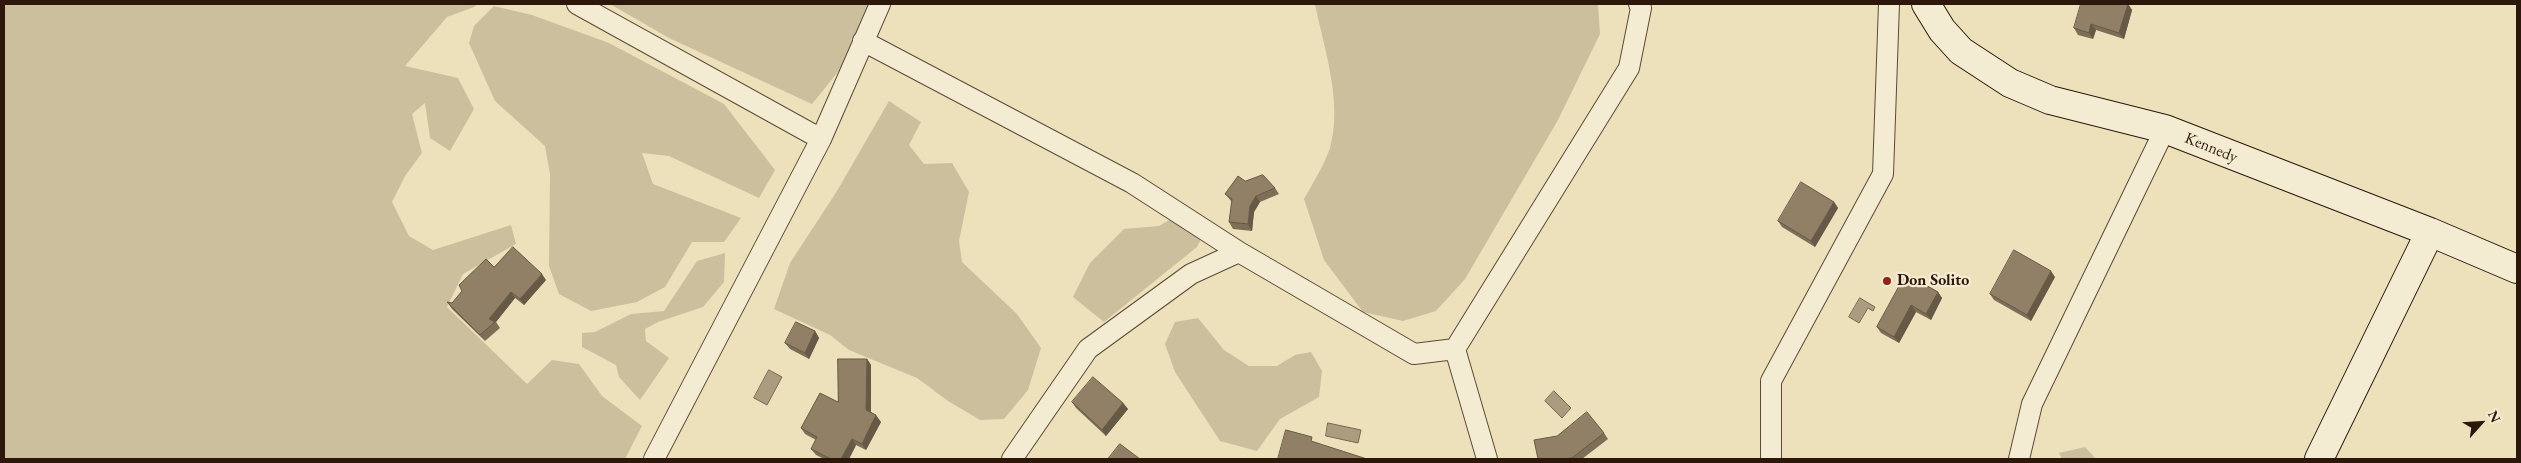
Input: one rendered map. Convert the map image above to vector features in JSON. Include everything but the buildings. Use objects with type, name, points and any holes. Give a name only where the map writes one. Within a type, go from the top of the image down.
[{"type":"main road","name":"Kennedy","points":[[1926,4],[1942,30],[1961,52],[2010,83],[2050,100],[2165,129],[2430,232],[2517,270]]},
{"type":"main road","points":[[2319,459],[2430,232]]},
{"type":"street","points":[[577,4],[820,139]]},
{"type":"street","points":[[654,459],[820,139],[880,4]]},
{"type":"street","points":[[1486,459],[1455,349],[1629,68],[1641,8],[1639,4]]},
{"type":"street","points":[[1771,459],[1771,381],[1883,174],[1890,4]]},
{"type":"street","points":[[863,41],[1132,183],[1239,252],[1414,354],[1455,349]]},
{"type":"street","points":[[2019,459],[2032,404],[2165,129]]},
{"type":"street","points":[[1009,458],[1088,349],[1191,274],[1239,252]]},
{"type":"shaded area","points":[[4,4],[477,4],[474,7],[447,17],[405,66],[458,78],[474,109],[450,151],[430,138],[425,103],[412,114],[422,153],[405,176],[392,202],[409,236],[433,250],[511,225],[516,244],[463,274],[447,307],[527,384],[552,360],[579,364],[602,396],[642,426],[625,459],[4,459]]},
{"type":"shaded area","points":[[610,4],[888,4],[863,41],[812,104],[669,38]]},
{"type":"shaded area","points":[[1315,4],[1598,4],[1600,34],[1558,120],[1465,279],[1436,311],[1403,321],[1363,312],[1324,260],[1304,199],[1328,154],[1333,130],[1334,112],[1331,76]]},
{"type":"shaded area","points":[[494,6],[532,15],[609,43],[724,104],[775,170],[759,198],[669,156],[642,153],[653,184],[741,218],[724,242],[692,242],[665,287],[637,302],[591,311],[559,294],[549,266],[550,174],[545,146],[495,101],[469,43],[474,26]]},
{"type":"shaded area","points":[[889,101],[921,122],[909,145],[924,164],[952,163],[969,192],[959,241],[962,262],[1017,314],[1041,348],[1028,390],[1004,419],[980,420],[948,401],[917,378],[849,350],[830,335],[774,309],[790,263],[837,191]]},
{"type":"shaded area","points":[[1183,212],[1202,237],[1197,247],[1104,322],[1073,297],[1090,263],[1124,229],[1159,226]]},
{"type":"shaded area","points":[[725,253],[724,282],[703,307],[658,322],[645,329],[646,341],[669,358],[640,400],[619,377],[616,365],[582,347],[582,333],[595,332],[631,314],[664,311],[697,261]]},
{"type":"shaded area","points":[[1860,298],[1875,307],[1873,311],[1868,308],[1859,323],[1849,317]]},
{"type":"shaded area","points":[[1198,318],[1224,350],[1249,366],[1277,366],[1295,355],[1311,352],[1322,371],[1319,397],[1280,419],[1257,451],[1220,441],[1175,372],[1165,344],[1175,322]]},
{"type":"shaded area","points":[[769,370],[782,377],[767,405],[754,398]]},
{"type":"shaded area","points":[[1554,391],[1571,408],[1562,418],[1545,401]]},
{"type":"shaded area","points":[[1328,423],[1361,430],[1358,443],[1326,436]]},
{"type":"shaded area","points":[[2085,447],[2096,459],[2062,459],[2059,453]]},
{"type":"place","name":"Don Solito","points":[[1887,281]]}]
